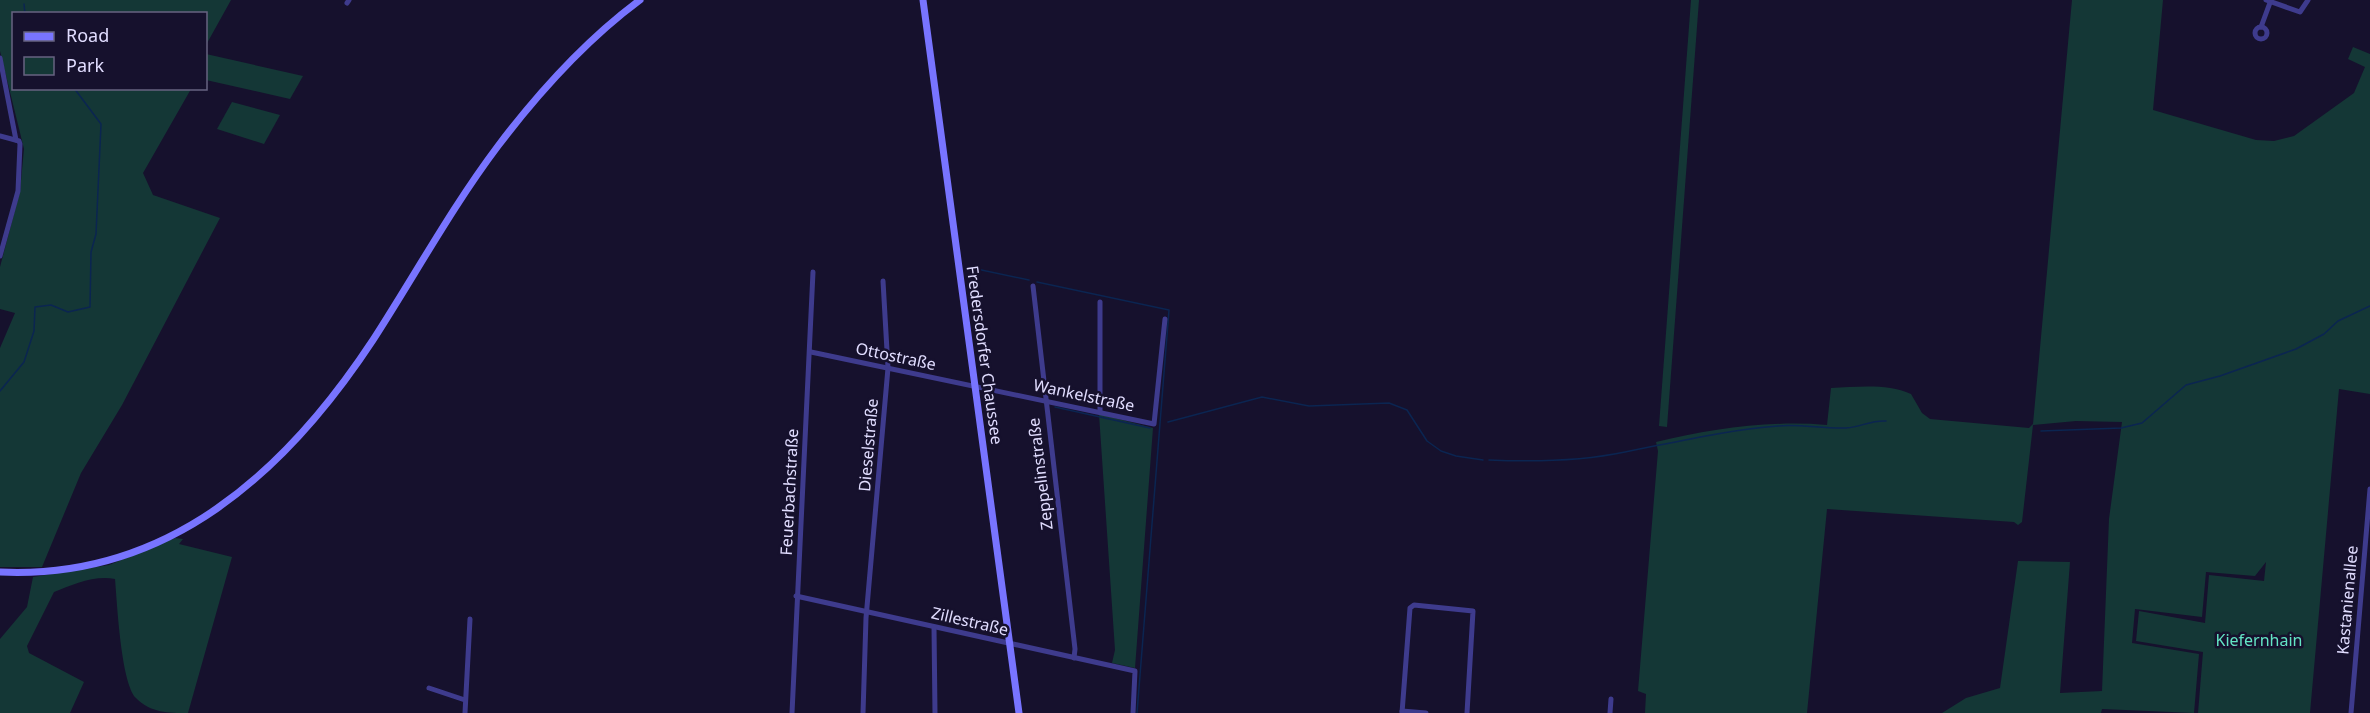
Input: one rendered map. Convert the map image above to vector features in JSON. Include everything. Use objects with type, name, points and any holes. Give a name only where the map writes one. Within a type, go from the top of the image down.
[{"type":"main road","points":[[0,572],[56,571],[107,562],[149,548],[188,529],[233,497],[272,464],[298,438],[351,370],[498,146],[546,88],[591,42],[640,0]]},
{"type":"main road","name":"Fredersdorfer Chaussee","points":[[923,0],[1019,713]]},
{"type":"street","points":[[2261,27],[2269,1],[2300,12],[2308,0]]},
{"type":"street","points":[[0,58],[17,140],[18,191],[0,256]]},
{"type":"street","points":[[0,136],[17,140]]},
{"type":"street","name":"Feuerbachstraße","points":[[792,713],[796,596],[811,352],[813,272]]},
{"type":"street","name":"Dieselstraße","points":[[863,713],[867,612],[888,368],[883,281]]},
{"type":"street","name":"Zeppelinstraße","points":[[1033,286],[1075,649],[1074,658]]},
{"type":"street","points":[[1100,302],[1100,412]]},
{"type":"street","name":"Wankelstraße","points":[[976,386],[1154,423],[1165,319]]},
{"type":"street","name":"Ottostraße","points":[[811,352],[976,386]]},
{"type":"street","name":"Kastanienallee","points":[[2351,713],[2370,489]]},
{"type":"street","points":[[2362,579],[2370,579]]},
{"type":"street","name":"Zillestraße","points":[[796,596],[1137,673],[1133,713]]},
{"type":"street","points":[[1426,713],[1402,712],[1412,606],[1473,611],[1467,713]]},
{"type":"street","points":[[465,713],[470,619]]},
{"type":"street","points":[[934,627],[935,713]]},
{"type":"street","points":[[429,688],[465,700]]},
{"type":"street","points":[[1610,713],[1611,699]]},
{"type":"green space","points":[[0,0],[231,0],[207,43],[207,12],[12,12],[12,90],[190,90],[143,173],[153,195],[220,218],[122,405],[81,473],[42,567],[0,567],[0,348],[15,313],[0,309],[0,267],[20,191],[24,149],[0,51]]},
{"type":"green space","points":[[1691,0],[1699,0],[1667,427],[1659,426]]},
{"type":"green space","name":"Kiefernhain","points":[[2072,0],[2163,0],[2153,110],[2256,140],[2274,141],[2294,136],[2354,93],[2365,67],[2348,59],[2353,47],[2370,54],[2370,394],[2339,389],[2310,713],[2198,713],[2203,652],[2136,641],[2139,611],[2205,623],[2209,575],[2264,581],[2266,562],[2255,576],[2206,572],[2202,617],[2135,609],[2132,643],[2199,654],[2194,713],[2102,709],[2101,713],[1942,713],[1966,698],[2000,688],[2018,561],[2070,562],[2060,693],[2102,691],[2109,519],[2122,422],[2076,421],[2033,425],[2022,522],[2018,525],[2014,522],[1827,509],[1807,713],[1645,713],[1646,694],[1638,691],[1658,451],[1656,442],[1740,427],[1784,424],[1827,425],[1831,388],[1851,387],[1892,388],[1911,394],[1922,413],[1930,419],[2029,428],[2033,424]]},
{"type":"green space","points":[[207,54],[303,76],[290,99],[207,80]]},
{"type":"green space","points":[[232,102],[280,115],[264,144],[217,129]]},
{"type":"green space","points":[[1099,414],[1153,428],[1135,668],[1112,663],[1115,650]]},
{"type":"green space","points":[[175,538],[183,539],[179,544],[232,557],[188,713],[154,709],[136,698],[131,690],[123,660],[115,579],[99,578],[83,581],[54,592],[27,646],[29,653],[84,682],[70,713],[0,713],[0,639],[27,607],[33,577],[109,565]]},
{"type":"waterway","points":[[24,4],[25,12]]},
{"type":"waterway","points":[[0,391],[24,362],[34,331],[35,307],[51,305],[68,312],[90,307],[91,252],[96,234],[101,124],[76,90]]},
{"type":"waterway","points":[[972,268],[1029,280]]},
{"type":"waterway","points":[[1037,282],[1169,310],[1137,713]]},
{"type":"waterway","points":[[2041,431],[2121,428],[2142,423],[2186,385],[2220,376],[2296,349],[2324,334],[2338,321],[2370,306]]},
{"type":"waterway","points":[[1168,422],[1262,397],[1309,406],[1389,403],[1407,410],[1427,441],[1441,451],[1483,460]]},
{"type":"waterway","points":[[1055,407],[1150,428]]},
{"type":"waterway","points":[[1489,460],[1575,459],[1609,455],[1739,430],[1787,426],[1846,428],[1886,421]]}]
